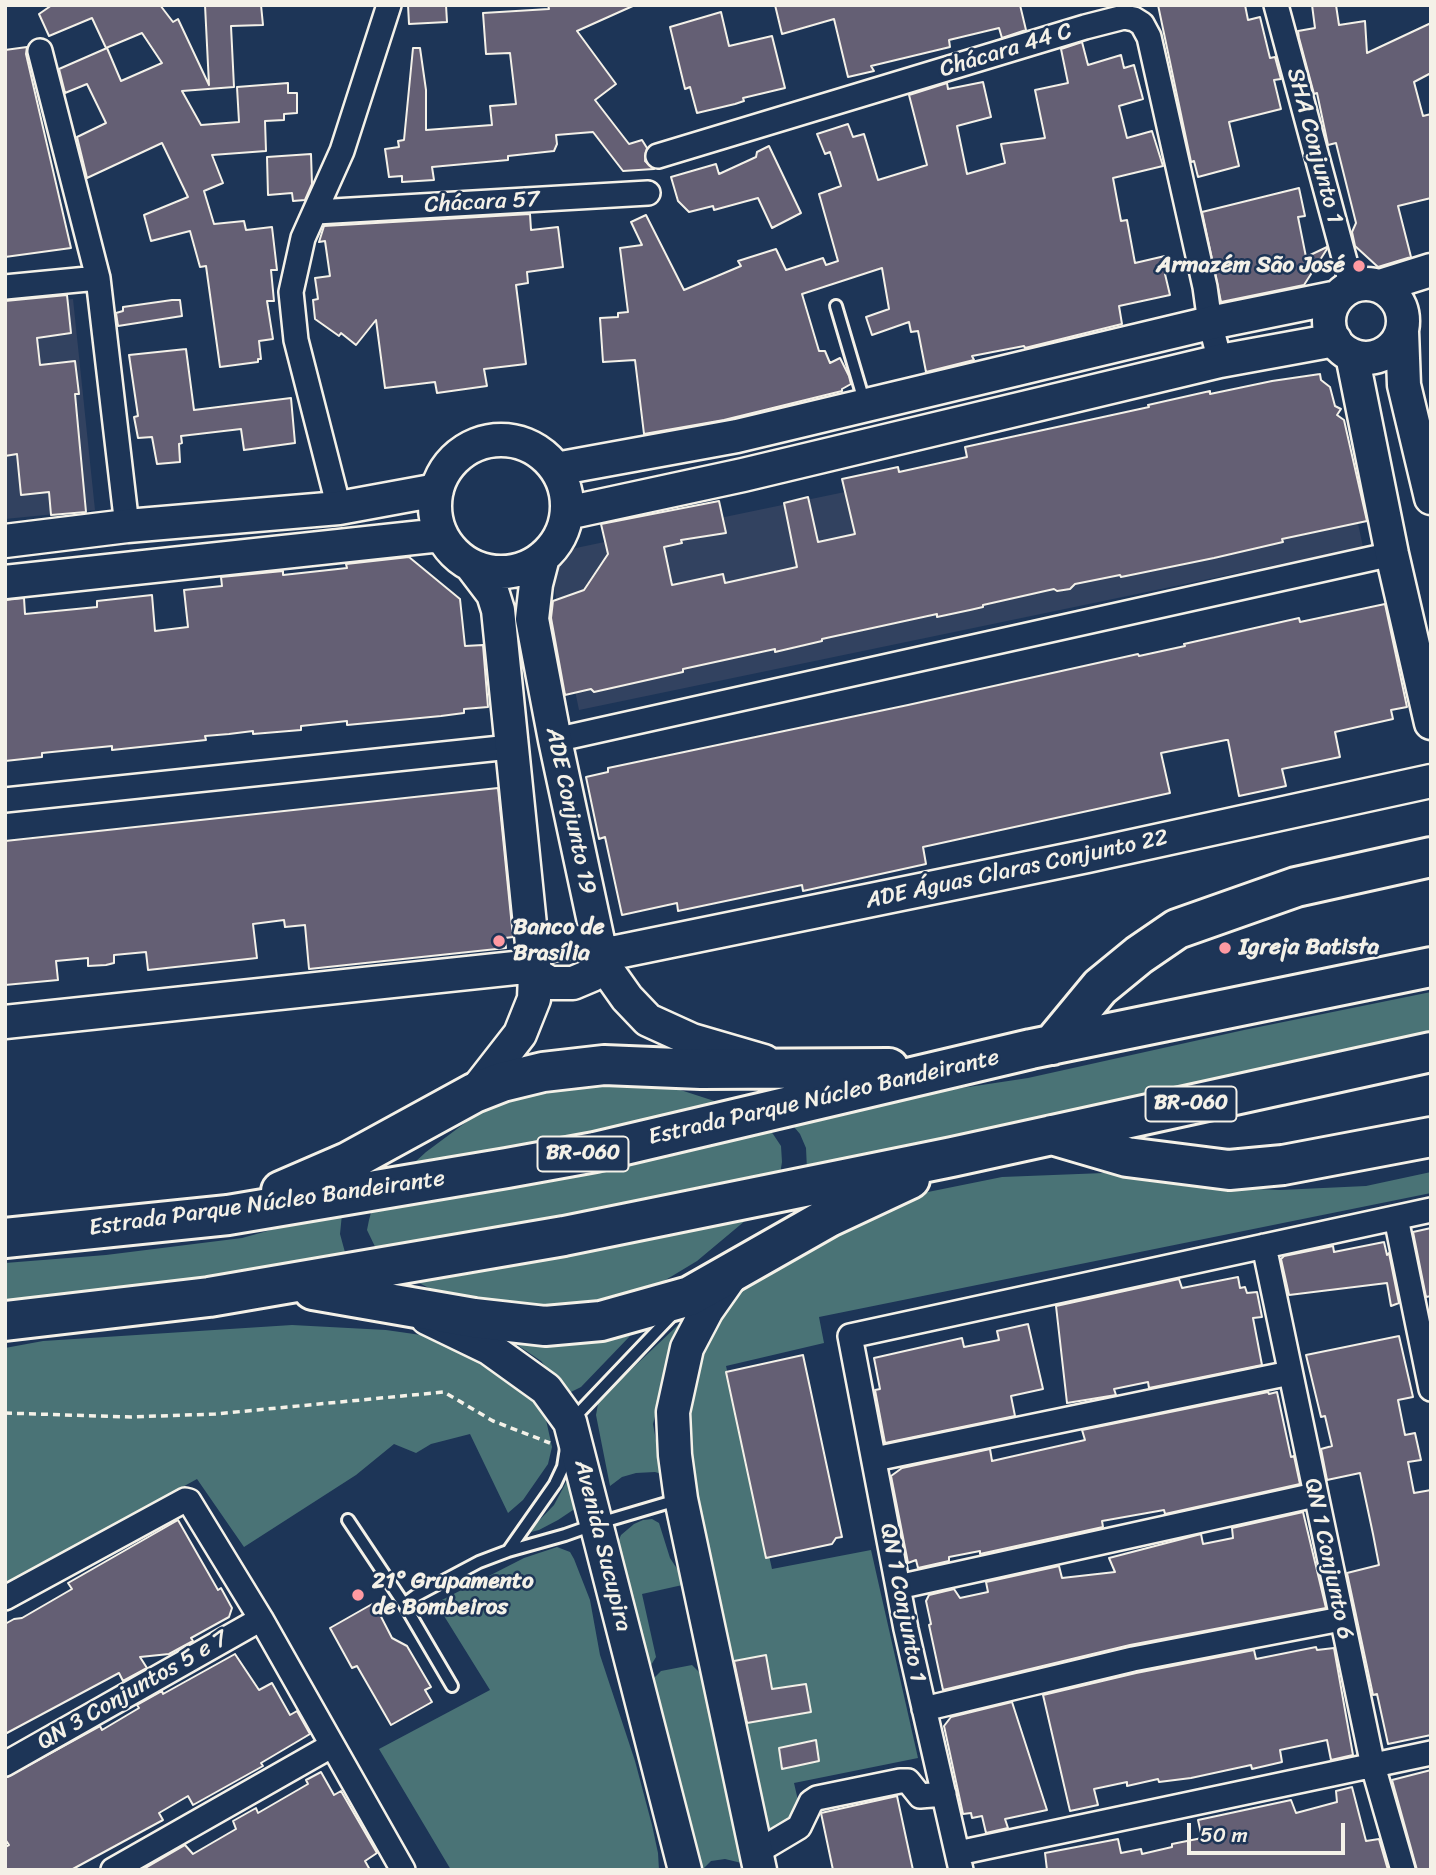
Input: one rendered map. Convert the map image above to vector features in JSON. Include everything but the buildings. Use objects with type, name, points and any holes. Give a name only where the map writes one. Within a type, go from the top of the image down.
[{"type":"highway","points":[[1052,1045],[1100,987],[1177,929],[1296,887],[1431,856]]},
{"type":"highway","name":"Estrada Parque Núcleo Bandeirante","points":[[5,1238],[228,1215],[595,1152],[1052,1045],[1431,967]]},
{"type":"highway","name":"BR-060","points":[[5,1321],[209,1297],[564,1236],[952,1157],[1431,1052]]},
{"type":"highway","points":[[228,1215],[348,1162],[474,1093],[502,1082],[543,1072],[604,1065],[796,1070],[878,1067],[934,1073]]},
{"type":"highway","points":[[1050,1134],[1127,1157],[1229,1170],[1283,1165],[1431,1137]]},
{"type":"highway","points":[[278,1285],[474,1318],[545,1326],[601,1321],[690,1296],[829,1217],[952,1157]]},
{"type":"street","points":[[339,508],[296,340],[291,292],[303,238],[342,151],[389,5]]},
{"type":"street","name":"SHA Conjunto 1","points":[[1276,5],[1357,290]]},
{"type":"street","name":"Chácara 44 C","points":[[658,156],[1085,27],[1124,17],[1135,19],[1142,24],[1149,37],[1220,361]]},
{"type":"street","points":[[40,51],[98,278],[127,527]]},
{"type":"street","name":"Chácara 57","points":[[316,212],[648,193]]},
{"type":"street","points":[[556,469],[737,436],[1431,271]]},
{"type":"street","points":[[5,287],[98,278]]},
{"type":"street","points":[[1430,716],[1392,554],[1360,390],[1343,347],[1330,329],[1329,318],[1357,290],[1390,292],[1412,325],[1404,385],[1431,498]]},
{"type":"street","points":[[567,513],[743,475],[1220,361],[1343,347],[1364,357],[1377,356],[1388,351],[1412,325]]},
{"type":"street","points":[[1120,345],[1130,384]]},
{"type":"street","points":[[1360,390],[1378,379],[1390,379],[1404,385]]},
{"type":"street","points":[[737,436],[743,475]]},
{"type":"street","points":[[500,440],[522,444],[541,454],[556,469],[563,483],[567,513],[562,532],[551,549],[522,569],[487,571],[471,565],[453,552],[441,535],[435,513],[437,490],[446,471],[460,454],[479,444],[500,440]]},
{"type":"street","points":[[5,541],[339,508],[437,490]]},
{"type":"street","points":[[5,582],[441,535]]},
{"type":"street","points":[[555,740],[1392,554]]},
{"type":"street","name":"ADE Conjunto 19","points":[[543,556],[532,619],[601,955],[627,998],[648,1020],[692,1040],[796,1070]]},
{"type":"street","name":"ADE Conjunto 19","points":[[471,565],[493,594],[498,610],[510,747],[535,966],[534,999],[520,1034],[474,1093]]},
{"type":"street","points":[[5,800],[510,747]]},
{"type":"street","name":"ADE Águas Claras Conjunto 22","points":[[601,955],[1087,856],[1431,781]]},
{"type":"street","points":[[583,942],[601,955],[592,975],[573,983],[550,983],[535,966],[542,948],[559,943],[583,942]]},
{"type":"street","points":[[5,1022],[535,966]]},
{"type":"street","points":[[1264,1246],[1431,1210]]},
{"type":"street","points":[[1396,1218],[1431,1389]]},
{"type":"street","name":"QN 1 Conjunto 1","points":[[960,1862],[898,1587],[850,1336],[1264,1246]]},
{"type":"street","name":"QN 1 Conjunto 6","points":[[1264,1246],[1373,1766],[1403,1870]]},
{"type":"street","points":[[733,1273],[707,1310],[692,1339],[680,1372],[673,1412],[681,1499],[759,1861],[799,1827],[811,1802],[817,1798],[904,1780],[908,1781],[920,1796],[944,1794]]},
{"type":"street","name":"Avenida Sucupira","points":[[404,1307],[489,1348],[546,1390],[568,1436],[596,1524],[685,1870]]},
{"type":"street","points":[[875,1458],[1290,1373]]},
{"type":"street","points":[[898,1587],[1315,1495]]},
{"type":"street","points":[[5,1598],[187,1500],[261,1619],[403,1870]]},
{"type":"street","name":"QN 3 Conjuntos 5 e 7","points":[[5,1764],[261,1619]]},
{"type":"street","points":[[924,1709],[1133,1659],[1341,1619]]},
{"type":"street","points":[[113,1870],[331,1746]]},
{"type":"street","points":[[960,1862],[1431,1753]]},
{"type":"lane","points":[[836,306],[866,406]]},
{"type":"lane","points":[[508,1550],[555,1484],[563,1467],[568,1436],[690,1296]]},
{"type":"lane","points":[[404,1604],[479,1562],[508,1550],[681,1499]]},
{"type":"lane","points":[[348,1520],[404,1604],[452,1686]]},
{"type":"path","points":[[5,1413],[131,1417],[215,1414],[444,1392],[493,1421],[568,1436]]},
{"type":"shaded area","points":[[73,299],[95,510],[5,519],[5,306]]},
{"type":"shaded area","points":[[1330,391],[1363,547],[579,710],[547,554]]},
{"type":"green space","points":[[1431,992],[1431,1043],[807,1170],[806,1148],[800,1134],[784,1115],[1028,1078]]},
{"type":"green space","points":[[559,1080],[662,1084],[742,1110],[756,1117],[781,1146],[779,1180],[758,1210],[697,1261],[649,1290],[621,1301],[552,1311],[471,1300],[433,1290],[405,1276],[381,1259],[367,1230],[369,1220],[372,1209],[402,1174],[426,1152],[477,1114],[503,1100]]},
{"type":"green space","points":[[1431,1172],[1431,1193],[819,1317],[824,1343],[726,1366],[772,1569],[871,1550],[918,1758],[794,1783],[805,1831],[767,1840],[681,1436],[701,1347],[731,1300],[772,1260],[869,1208],[923,1193],[1002,1177],[1104,1173],[1210,1187],[1280,1190],[1366,1186]]},
{"type":"green space","points":[[340,1211],[340,1234],[356,1277],[5,1302],[5,1263],[106,1255],[242,1238]]},
{"type":"green space","points":[[696,1308],[668,1366],[653,1424],[662,1474],[636,1473],[622,1477],[610,1486],[596,1415],[598,1404],[601,1398]]},
{"type":"green space","points":[[292,1325],[386,1330],[428,1336],[518,1376],[543,1406],[552,1447],[548,1464],[523,1500],[508,1513],[470,1434],[431,1444],[416,1453],[394,1444],[356,1475],[244,1547],[197,1479],[5,1585],[5,1348],[43,1341]]},
{"type":"green space","points":[[630,1336],[581,1387],[567,1394],[541,1361],[516,1344],[591,1343]]},
{"type":"green space","points":[[571,1473],[585,1502],[558,1520],[527,1533],[554,1505]]},
{"type":"green space","points":[[652,1519],[659,1523],[670,1558],[687,1584],[642,1594],[656,1657],[648,1670],[618,1542],[621,1535],[634,1524]]},
{"type":"green space","points":[[557,1547],[570,1552],[590,1600],[600,1655],[635,1761],[652,1825],[659,1870],[451,1870],[379,1749],[490,1690],[436,1603],[524,1558]]},
{"type":"green space","points":[[692,1665],[700,1673],[707,1690],[754,1866],[725,1859],[711,1861],[702,1870],[695,1870],[652,1680],[661,1671]]},
{"type":"place","name":"Armazém São José","points":[[1359,266]]},
{"type":"place","name":"Banco de Brasília","points":[[499,941]]},
{"type":"place","name":"Igreja Batista","points":[[1225,948]]},
{"type":"place","name":"21° Grupamento de Bombeiros","points":[[358,1595]]}]
